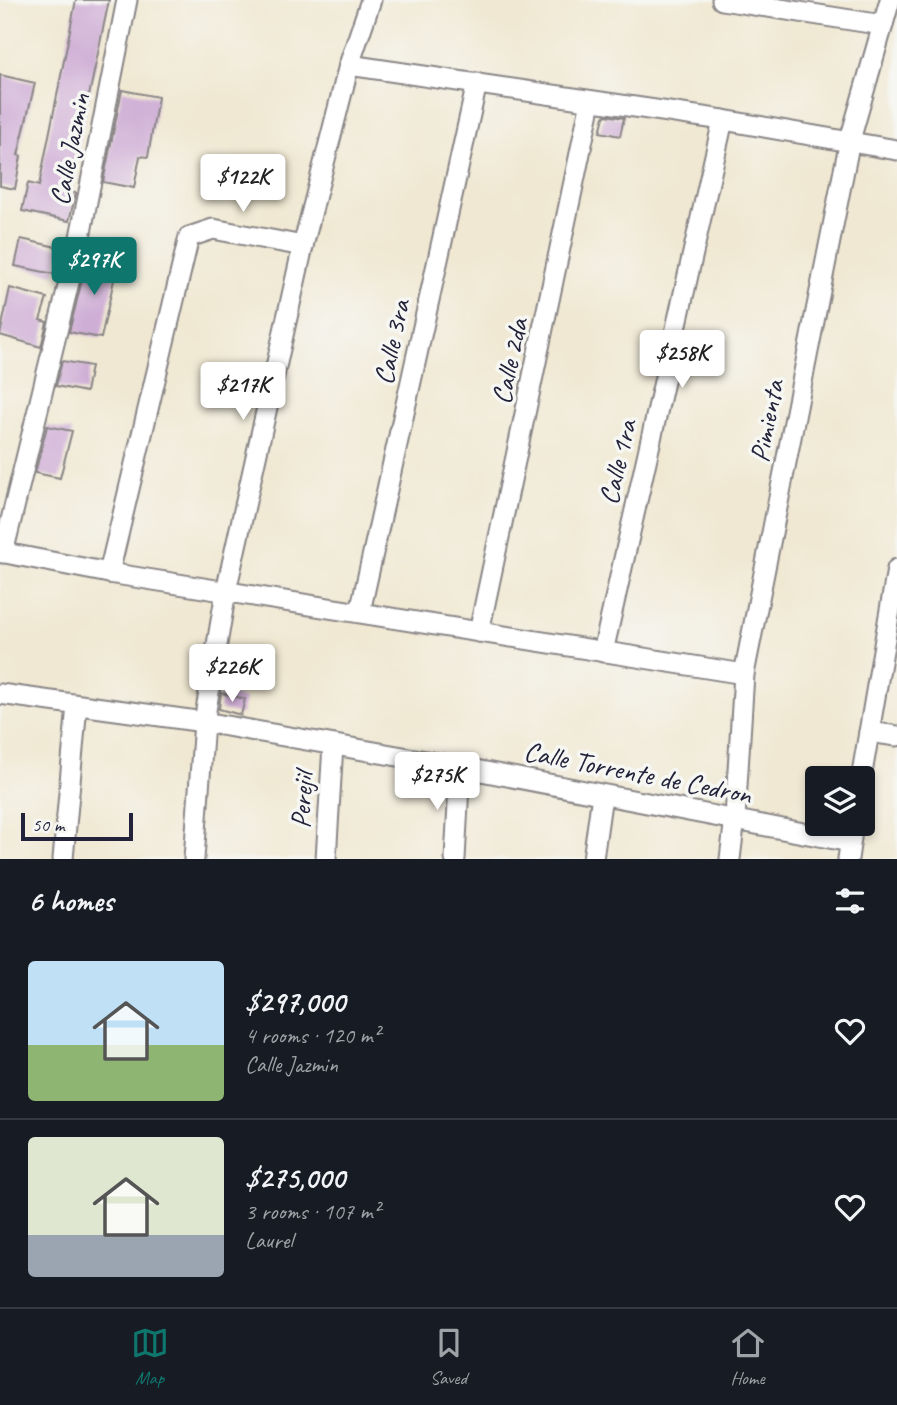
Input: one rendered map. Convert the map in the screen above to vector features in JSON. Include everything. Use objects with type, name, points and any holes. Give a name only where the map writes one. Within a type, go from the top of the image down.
[{"type":"street","name":"Calle Jazmin","points":[[1,552],[80,237],[127,0]]},
{"type":"street","points":[[194,859],[204,722],[226,591],[303,246],[349,65],[371,0]]},
{"type":"street","points":[[722,0],[883,25]]},
{"type":"street","name":"Pimienta","points":[[730,859],[744,674],[850,141],[890,0]]},
{"type":"street","points":[[349,65],[723,120],[897,150]]},
{"type":"street","name":"Calle 3ra","points":[[360,612],[477,83]]},
{"type":"street","name":"Calle 2da","points":[[479,632],[591,101]]},
{"type":"street","name":"Calle 1ra","points":[[603,652],[723,120]]},
{"type":"street","points":[[109,573],[189,237],[213,229],[303,246]]},
{"type":"street","points":[[1,552],[109,573],[744,674]]},
{"type":"street","points":[[863,766],[893,620],[897,569]]},
{"type":"street","name":"Calle Torrente de Cedron","points":[[0,694],[204,722],[735,818],[851,842]]},
{"type":"street","points":[[63,859],[77,705]]},
{"type":"street","points":[[869,732],[897,736]]},
{"type":"street","name":"Perejil","points":[[326,859],[332,745]]},
{"type":"street","points":[[455,859],[460,767]]},
{"type":"street","points":[[593,859],[602,795]]},
{"type":"building","points":[[76,0],[109,0],[69,192],[76,193],[69,221],[22,211],[28,183],[39,186]]},
{"type":"building","points":[[0,75],[35,83],[18,155],[21,156],[15,189],[0,186]]},
{"type":"building","points":[[122,90],[158,97],[148,157],[140,156],[134,188],[103,182]]},
{"type":"building","points":[[606,115],[624,118],[620,136],[600,132]]},
{"type":"building","points":[[21,239],[61,248],[54,274],[15,266]]},
{"type":"building","points":[[88,256],[118,262],[101,338],[69,332]]},
{"type":"building","points":[[10,288],[47,298],[40,320],[47,322],[41,347],[0,335]]},
{"type":"building","points":[[62,361],[91,366],[86,392],[56,386]]},
{"type":"building","points":[[47,426],[72,431],[60,478],[35,473]]},
{"type":"building","points":[[221,693],[245,699],[241,715],[219,709]]}]
